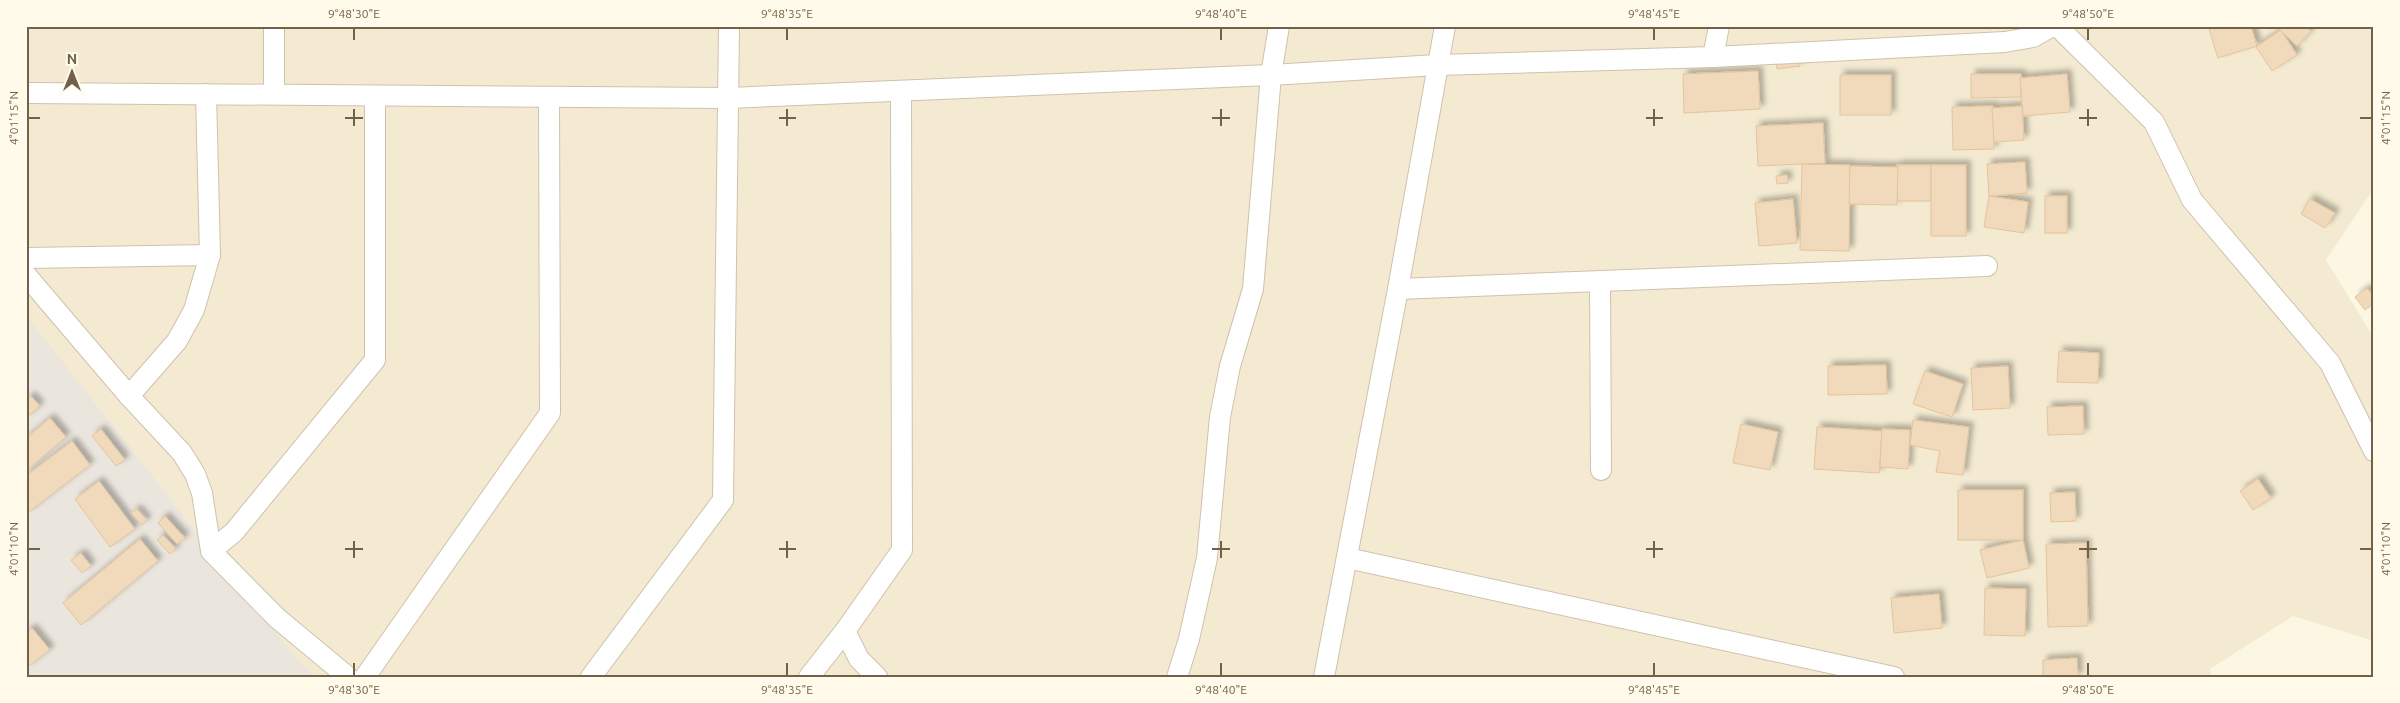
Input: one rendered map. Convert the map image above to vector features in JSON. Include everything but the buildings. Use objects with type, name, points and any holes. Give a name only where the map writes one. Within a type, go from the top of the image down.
[{"type":"street","points":[[274,26],[274,94]]},
{"type":"street","points":[[591,677],[723,500],[729,26]]},
{"type":"street","points":[[1177,677],[1189,639],[1207,558],[1222,408],[1230,366],[1253,289],[1270,75],[1279,26]]},
{"type":"street","points":[[1324,677],[1398,289],[1445,26]]},
{"type":"street","points":[[1713,57],[1719,26]]},
{"type":"street","points":[[26,93],[729,98],[1270,75],[1437,64],[1713,57],[2005,42],[2033,37],[2052,26]]},
{"type":"street","points":[[2057,26],[2154,122],[2192,200],[2330,363],[2374,451]]},
{"type":"street","points":[[809,677],[845,631],[902,550],[901,91]]},
{"type":"street","points":[[129,396],[177,341],[194,310],[210,255],[206,94]]},
{"type":"street","points":[[210,551],[234,532],[375,360],[375,96]]},
{"type":"street","points":[[365,677],[550,413],[549,98]]},
{"type":"street","points":[[26,258],[210,255]]},
{"type":"street","points":[[1398,289],[1986,266]]},
{"type":"street","points":[[26,275],[129,396],[182,453],[195,474],[202,493],[210,551],[277,618],[348,677]]},
{"type":"street","points":[[1600,281],[1601,470]]},
{"type":"street","points":[[1347,558],[1894,677]]},
{"type":"street","points":[[845,631],[860,659],[877,677]]},
{"type":"shaded area","points":[[26,26],[2374,26],[2374,188],[2326,260],[2374,338],[2374,641],[2293,616],[2210,669],[2212,677],[26,677]]},
{"type":"shaded area","points":[[26,315],[302,665],[317,677],[26,677]]}]
